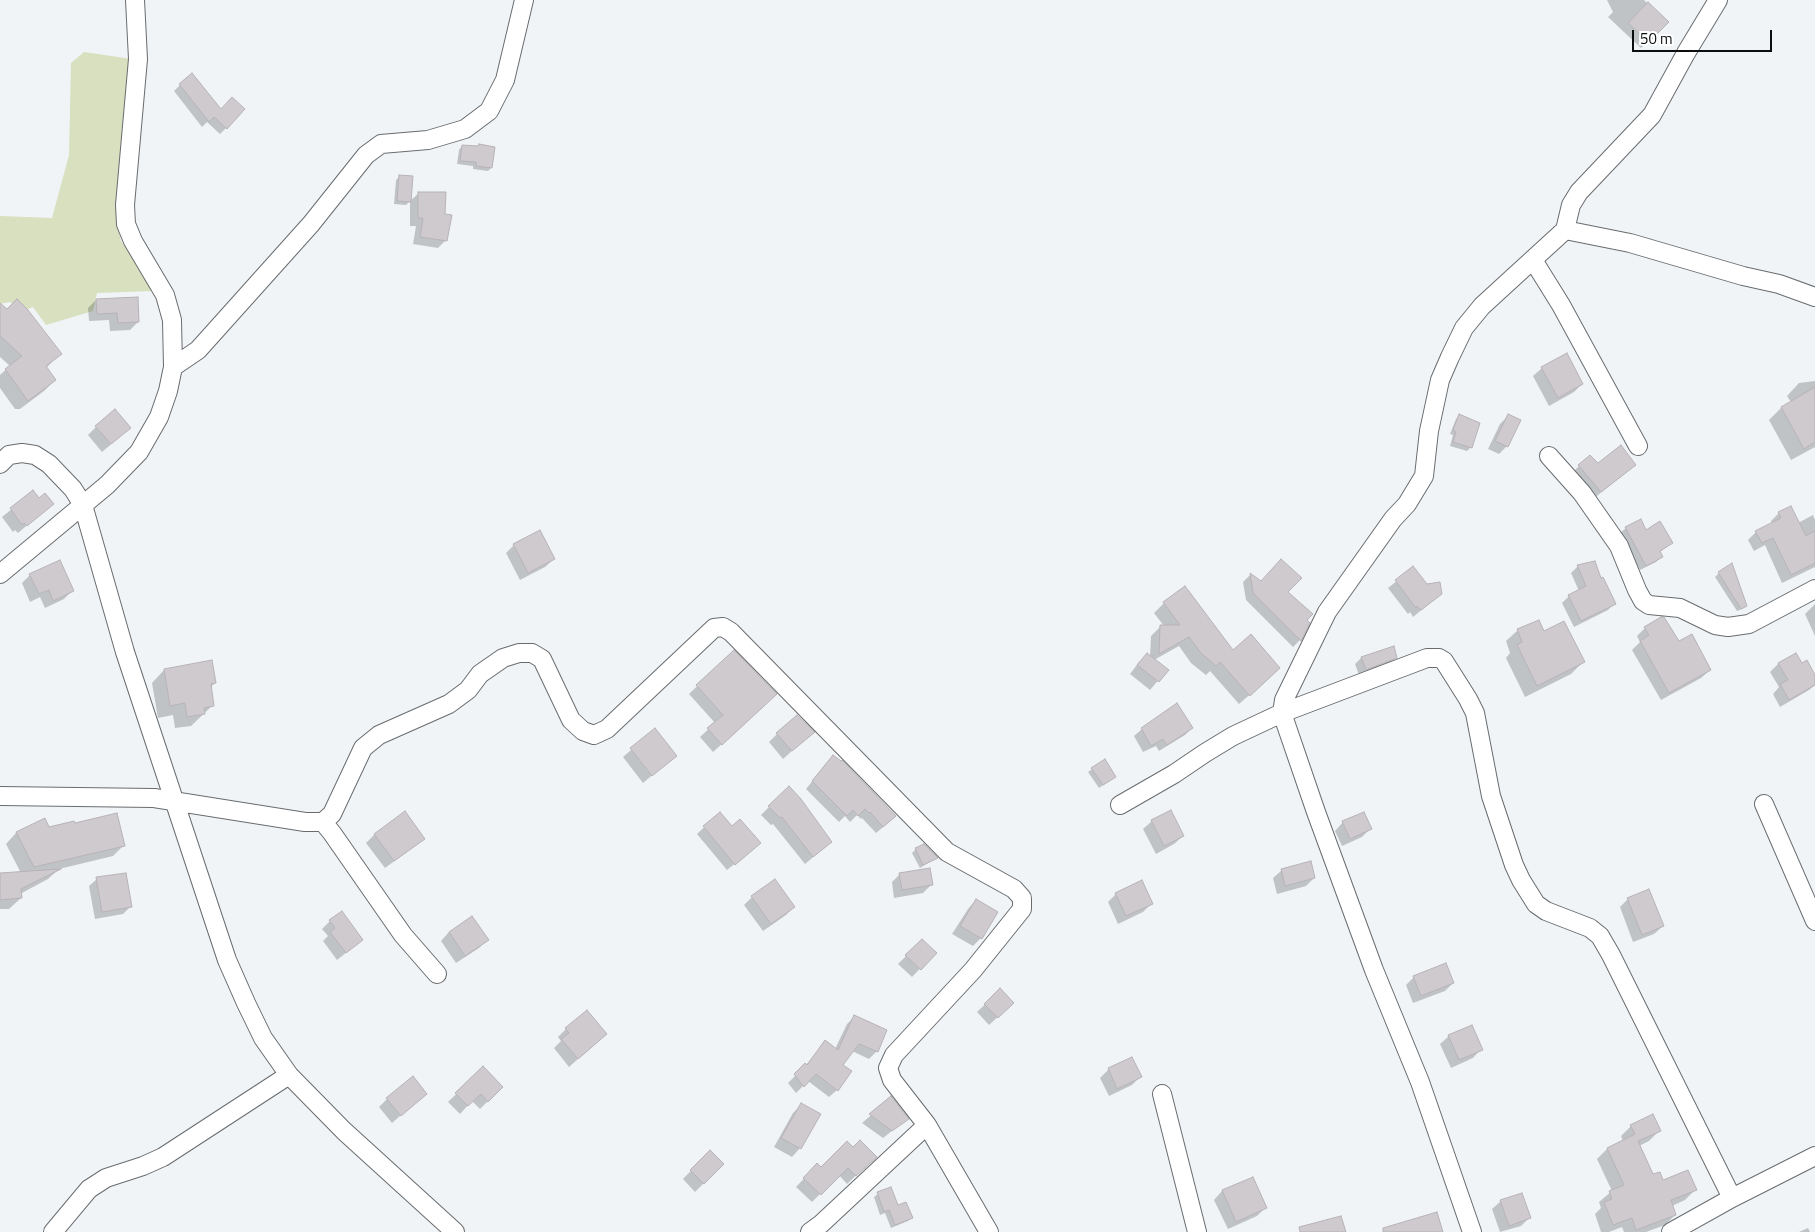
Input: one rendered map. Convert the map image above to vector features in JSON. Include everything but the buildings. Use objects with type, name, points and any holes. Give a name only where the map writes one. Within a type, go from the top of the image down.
[{"type":"street","points":[[0,574],[107,485],[139,452],[159,417],[168,391],[173,368],[172,320],[165,295],[133,241],[126,224],[125,205],[138,59],[135,0]]},
{"type":"street","points":[[173,368],[198,350],[311,224],[366,155],[381,144],[428,140],[465,129],[489,111],[505,80],[524,0]]},
{"type":"street","points":[[1472,1232],[1420,1082],[1374,970],[1316,812],[1282,713],[1284,700],[1327,612],[1393,519],[1407,504],[1424,476],[1429,431],[1440,380],[1464,328],[1482,306],[1565,230],[1571,205],[1579,192],[1652,115],[1718,0]]},
{"type":"street","points":[[1565,230],[1630,243],[1743,276],[1779,284],[1815,297]]},
{"type":"street","points":[[1533,260],[1561,305],[1638,446]]},
{"type":"street","points":[[0,464],[9,455],[22,453],[35,455],[49,464],[73,489],[83,505],[125,652],[227,960],[263,1038],[289,1075],[344,1131],[455,1232]]},
{"type":"street","points":[[1549,456],[1582,493],[1619,546],[1637,590],[1643,601],[1649,605],[1680,608],[1715,625],[1728,627],[1749,624],[1815,588]]},
{"type":"street","points":[[0,796],[154,798],[305,822],[323,822],[332,814],[363,748],[379,735],[449,704],[468,690],[480,674],[503,658],[519,653],[532,653],[542,659],[571,720],[583,731],[594,735],[607,729],[714,628],[723,627],[731,632],[947,852],[1014,889],[1022,898],[1022,909],[973,970],[894,1055],[888,1068],[892,1080],[927,1125],[989,1232]]},
{"type":"street","points":[[1120,805],[1174,774],[1233,736],[1282,713],[1427,658],[1440,658],[1444,661],[1468,698],[1475,713],[1491,796],[1521,880],[1536,904],[1546,911],[1590,928],[1600,936],[1732,1198]]},
{"type":"street","points":[[1764,804],[1810,897],[1815,921]]},
{"type":"street","points":[[323,822],[332,832],[403,935],[437,974]]},
{"type":"street","points":[[54,1232],[89,1189],[106,1178],[143,1166],[163,1157],[289,1075]]},
{"type":"street","points":[[1162,1094],[1197,1232]]},
{"type":"street","points":[[810,1232],[821,1224],[927,1125]]},
{"type":"street","points":[[1672,1232],[1732,1198],[1815,1156]]},
{"type":"green space","points":[[84,52],[132,59],[117,222],[121,241],[141,266],[155,291],[97,293],[93,311],[46,325],[33,307],[23,311],[10,302],[0,304],[0,216],[52,218],[69,155],[71,63]]}]
